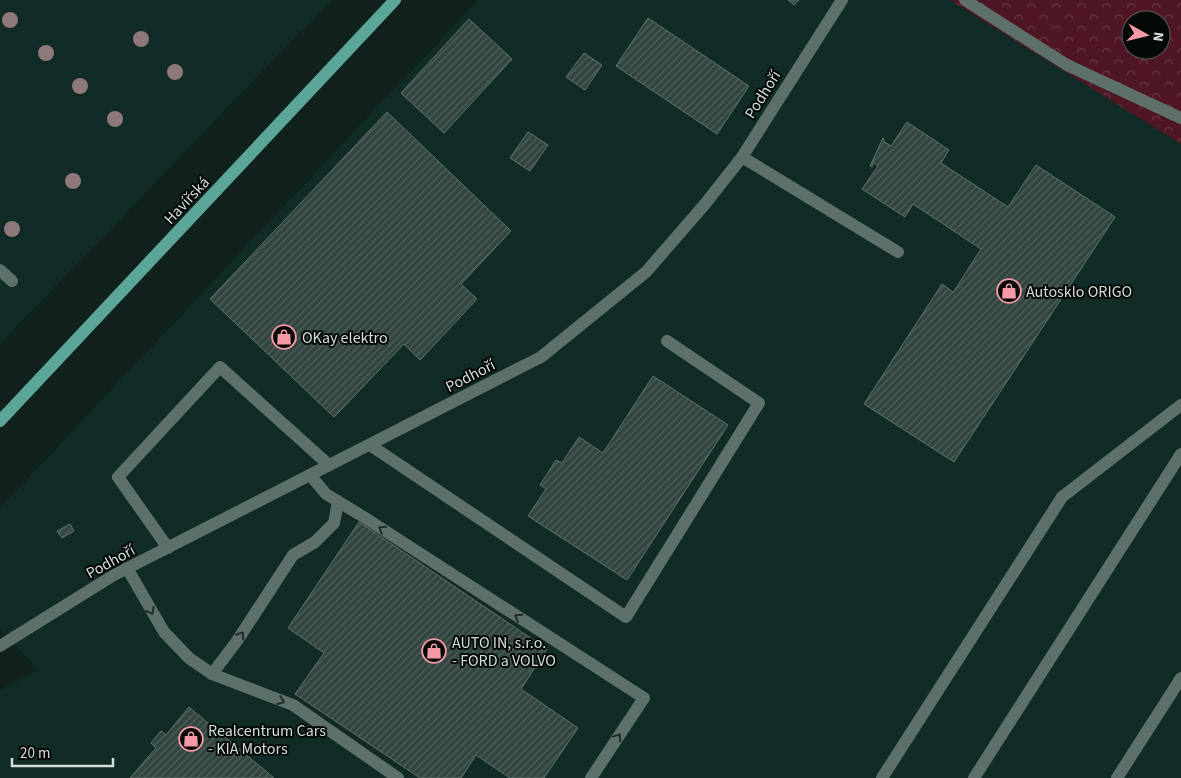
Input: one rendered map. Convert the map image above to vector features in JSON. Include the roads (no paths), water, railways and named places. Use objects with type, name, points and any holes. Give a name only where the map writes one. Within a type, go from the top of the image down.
[{"type":"main road","name":"Havířská","points":[[0,421],[395,0]]},
{"type":"street","name":"Podhoří","points":[[0,646],[127,568],[541,357],[646,272],[705,204],[742,157],[842,0]]},
{"type":"street","points":[[964,0],[1067,65],[1181,118]]},
{"type":"street","points":[[742,157],[898,252]]},
{"type":"street","points":[[0,270],[12,281]]},
{"type":"street","points":[[370,445],[626,617],[759,403],[667,341]]},
{"type":"street","points":[[168,548],[118,477],[220,367],[329,465]]},
{"type":"street","points":[[882,778],[1062,497],[1181,405]]},
{"type":"street","points":[[974,778],[1181,454]]},
{"type":"street","points":[[310,475],[326,494],[644,698],[591,778]]},
{"type":"street","points":[[212,674],[293,555],[314,542],[334,523],[338,502]]},
{"type":"street","points":[[127,568],[164,632],[189,658],[212,674],[293,705],[398,778]]},
{"type":"street","points":[[1117,778],[1181,678]]},
{"type":"place","name":"Autosklo ORIGO","points":[[1009,291]]},
{"type":"place","name":"OKay elektro","points":[[284,337]]},
{"type":"place","name":"AUTO IN, s.r.o. - FORD a VOLVO","points":[[434,651]]},
{"type":"place","name":"Realcentrum Cars - KIA Motors","points":[[191,739]]}]
